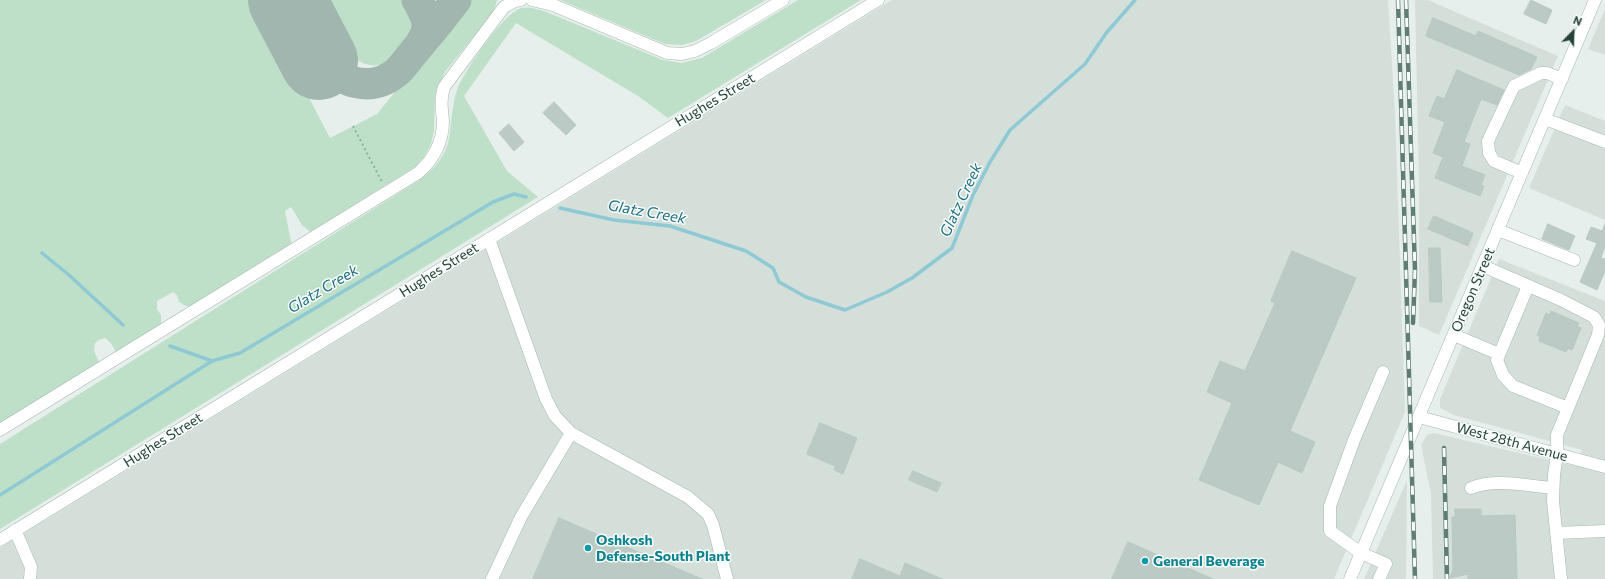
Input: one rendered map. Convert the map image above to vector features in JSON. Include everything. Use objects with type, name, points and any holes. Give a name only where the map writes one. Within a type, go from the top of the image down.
[{"type":"street","points":[[532,0],[553,5],[667,53],[682,54],[695,52],[783,0]]},
{"type":"street","name":"Hughes Street","points":[[0,540],[878,0]]},
{"type":"street","name":"Oregon Street","points":[[1350,579],[1595,0]]},
{"type":"street","points":[[0,430],[418,173],[429,164],[436,154],[443,132],[441,102],[444,87],[504,7],[514,1]]},
{"type":"street","points":[[1522,173],[1494,162],[1488,153],[1488,141],[1514,86],[1541,73],[1547,73],[1562,79]]},
{"type":"street","points":[[1545,119],[1605,142]]},
{"type":"street","points":[[1498,230],[1574,260]]},
{"type":"street","points":[[488,239],[546,399],[555,416],[571,433],[688,497],[708,514],[713,525],[728,579]]},
{"type":"street","points":[[1483,266],[1561,300],[1594,317],[1599,325],[1598,335],[1557,435],[1553,501],[1561,579]]},
{"type":"street","points":[[1528,286],[1497,360],[1503,376],[1513,386],[1568,408]]},
{"type":"street","points":[[1454,335],[1500,354]]},
{"type":"street","points":[[1379,579],[1386,564],[1361,553],[1330,531],[1330,506],[1354,440],[1383,372]]},
{"type":"street","name":"West 28th Avenue","points":[[1419,417],[1605,467]]},
{"type":"street","points":[[492,579],[521,517],[571,433]]},
{"type":"street","points":[[1471,488],[1482,483],[1498,483],[1553,488]]},
{"type":"street","points":[[15,530],[31,567],[30,579]]},
{"type":"street","points":[[1556,533],[1605,531]]},
{"type":"path","points":[[353,126],[387,192]]},
{"type":"shaded area","points":[[892,0],[1388,0],[1395,113],[1405,412],[1334,579],[0,579],[0,548]]},
{"type":"shaded area","points":[[1415,0],[1428,0],[1558,56],[1439,335],[1419,326],[1419,186]]},
{"type":"shaded area","points":[[1605,9],[1605,55],[1588,49]]},
{"type":"shaded area","points":[[1565,105],[1605,121],[1605,220],[1529,188]]},
{"type":"shaded area","points":[[1499,259],[1605,301],[1605,579],[1433,579],[1431,494],[1421,445],[1427,435],[1434,433],[1575,466],[1582,450],[1454,415],[1440,408],[1440,399]]},
{"type":"shaded area","points":[[1407,480],[1406,579],[1364,579]]},
{"type":"green space","points":[[0,0],[258,0],[330,138],[377,114],[469,0],[497,0],[494,11],[445,72],[435,96],[434,131],[431,144],[424,157],[415,167],[310,232],[302,225],[291,207],[285,211],[292,243],[190,306],[186,306],[179,302],[177,295],[173,292],[157,301],[157,309],[161,315],[161,324],[116,352],[111,343],[105,338],[99,340],[95,343],[94,351],[99,362],[0,423]]},
{"type":"green space","points":[[317,0],[407,0],[416,21],[414,36],[403,51],[391,61],[377,65],[363,63],[355,59],[343,47],[333,32]]},
{"type":"green space","points":[[560,0],[766,0],[696,41],[682,45],[665,44]]},
{"type":"green space","points":[[798,0],[861,0],[668,118],[638,96],[516,23],[464,96],[507,171],[538,197],[0,529],[0,444],[423,177],[438,163],[445,151],[449,138],[455,96],[461,81],[492,34],[510,15],[517,10],[534,8],[544,11],[663,60],[681,63],[702,58]]},
{"type":"building","points":[[1531,0],[1552,10],[1546,24],[1524,14]]},
{"type":"building","points":[[1433,18],[1476,36],[1478,31],[1537,57],[1531,69],[1519,75],[1426,36]]},
{"type":"building","points":[[1457,70],[1504,90],[1497,105],[1481,99],[1464,142],[1470,144],[1462,166],[1485,175],[1481,185],[1484,186],[1480,196],[1435,178],[1443,157],[1433,153],[1445,122],[1429,116],[1437,96],[1444,99]]},
{"type":"building","points":[[554,102],[576,125],[566,135],[543,113]]},
{"type":"building","points":[[509,124],[524,142],[514,151],[499,133]]},
{"type":"building","points":[[1434,216],[1473,233],[1468,246],[1428,229]]},
{"type":"building","points":[[1548,224],[1575,236],[1569,250],[1542,239]]},
{"type":"building","points":[[1605,224],[1605,246],[1601,258],[1605,259],[1605,271],[1597,290],[1580,282],[1597,243],[1586,239],[1591,227],[1602,231]]},
{"type":"building","points":[[1429,248],[1440,248],[1442,302],[1430,302]]},
{"type":"building","points":[[1292,251],[1356,278],[1290,431],[1315,442],[1302,473],[1278,462],[1259,505],[1199,480],[1232,403],[1207,392],[1220,361],[1245,371],[1275,303],[1271,301]]},
{"type":"building","points":[[1551,311],[1579,323],[1577,327],[1581,328],[1572,350],[1568,348],[1566,352],[1539,341],[1540,337],[1537,335],[1546,313],[1550,315]]},
{"type":"building","points":[[820,423],[857,438],[843,474],[834,470],[835,466],[807,454]]},
{"type":"building","points":[[913,471],[941,483],[937,492],[909,480]]},
{"type":"building","points":[[1455,509],[1481,509],[1481,516],[1515,515],[1517,579],[1468,579],[1468,574],[1450,578],[1453,570],[1452,517],[1455,517]]},
{"type":"building","name":"Oshkosh Defense-South Plant","points":[[559,518],[702,579],[533,579]]},
{"type":"building","name":"General Beverage","points":[[1128,542],[1213,579],[1112,579]]},
{"type":"building","points":[[860,559],[900,576],[905,563],[942,579],[852,579]]},
{"type":"waterway","name":"Glatz Creek","points":[[560,208],[614,220],[670,226],[746,251],[773,268],[779,282],[806,297],[845,310],[887,292],[912,278],[952,248],[973,195],[990,162],[1010,130],[1085,64],[1107,32],[1135,0]]},
{"type":"waterway","name":"Glatz Creek","points":[[170,346],[212,361],[240,353],[493,202],[514,194],[526,197]]},
{"type":"waterway","name":"Glatz Creek","points":[[42,253],[69,275],[123,325]]},
{"type":"waterway","points":[[0,495],[212,361]]},
{"type":"taxiway","points":[[417,0],[427,22],[426,32],[420,44]]},
{"type":"taxiway","points":[[319,61],[337,75],[347,80],[367,84],[378,83],[398,71],[456,0]]},
{"type":"runway","points":[[287,0],[319,61]]},
{"type":"railway","points":[[1398,0],[1415,579]]},
{"type":"railway","points":[[1406,0],[1415,270],[1413,323]]},
{"type":"railway","points":[[1444,448],[1447,579]]},
{"type":"place","name":"Oshkosh Defense-South Plant","points":[[588,548]]},
{"type":"place","name":"General Beverage","points":[[1145,561]]}]
